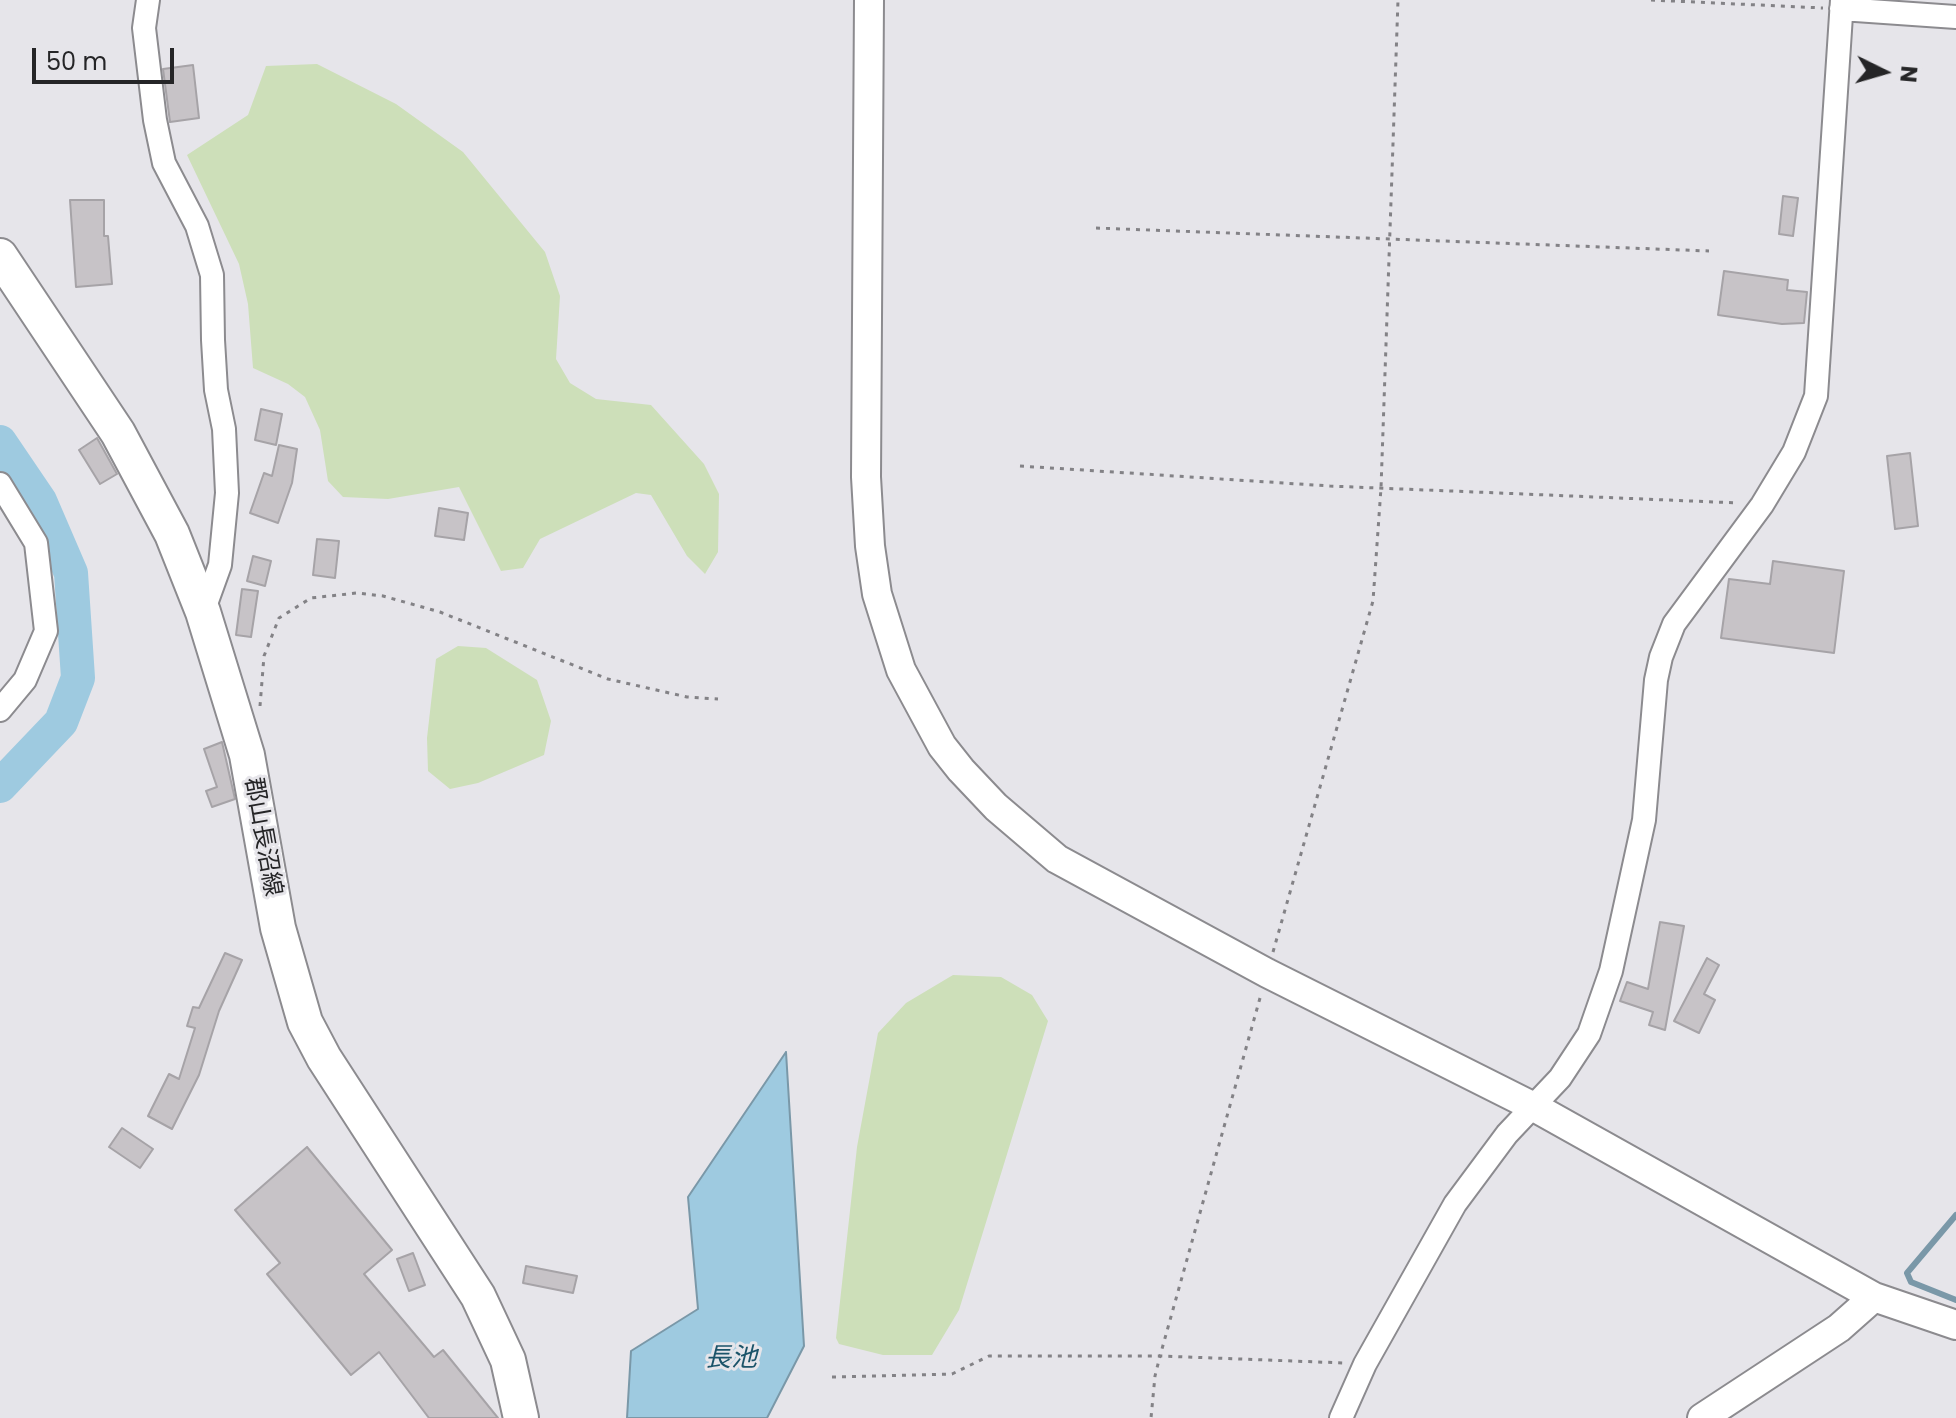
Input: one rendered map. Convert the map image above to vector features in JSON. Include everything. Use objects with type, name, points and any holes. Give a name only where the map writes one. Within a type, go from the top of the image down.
[{"type":"main road","name":"郡山長沼線","points":[[0,256],[118,433],[172,534],[203,612],[247,755],[278,928],[305,1022],[324,1058],[478,1296],[508,1360],[521,1418]]},
{"type":"street","points":[[148,0],[144,28],[155,120],[164,163],[197,226],[212,275],[213,340],[224,429],[227,493],[220,565],[203,612]]},
{"type":"street","points":[[869,0],[867,520],[877,594],[901,670],[942,746],[979,790],[1057,859],[1267,973],[1536,1108],[1874,1297],[1956,1325]]},
{"type":"street","points":[[1341,1418],[1365,1364],[1455,1204],[1507,1134],[1536,1108],[1589,1034],[1611,971],[1644,820],[1656,680],[1661,657],[1674,624],[1762,505],[1794,452],[1816,396],[1841,4],[1956,17]]},
{"type":"street","points":[[0,484],[36,543],[46,631],[25,680],[0,710]]},
{"type":"street","points":[[1702,1418],[1839,1328],[1874,1297]]},
{"type":"path","points":[[1151,1418],[1160,1356],[1369,619],[1381,488],[1398,0]]},
{"type":"path","points":[[1651,0],[1841,4]]},
{"type":"path","points":[[1096,228],[1709,251]]},
{"type":"path","points":[[1020,466],[1381,488],[1762,505]]},
{"type":"path","points":[[236,717],[258,709],[262,701],[264,656],[279,618],[311,598],[357,593],[383,596],[440,612],[608,679],[687,697],[718,699]]},
{"type":"path","points":[[832,1377],[952,1374],[989,1356],[1160,1356],[1365,1364]]},
{"type":"green space","points":[[317,64],[396,104],[463,152],[545,252],[560,296],[556,359],[570,383],[596,399],[651,405],[704,464],[719,494],[718,552],[705,574],[687,556],[651,495],[636,493],[540,539],[523,568],[501,571],[459,487],[388,499],[343,497],[328,481],[320,430],[305,397],[288,384],[253,368],[248,304],[239,264],[187,155],[248,115],[266,66]]},
{"type":"green space","points":[[458,646],[486,648],[537,680],[551,721],[544,755],[478,783],[450,789],[428,771],[427,738],[436,659]]},
{"type":"green space","points":[[953,975],[1001,977],[1032,995],[1048,1021],[959,1310],[932,1355],[883,1355],[839,1344],[836,1338],[857,1147],[878,1033],[906,1003]]},
{"type":"water","name":"長池","points":[[786,1052],[804,1346],[767,1418],[627,1418],[631,1351],[698,1309],[688,1197]]},
{"type":"building","points":[[193,65],[199,118],[170,122],[163,69]]},
{"type":"building","points":[[1783,196],[1798,198],[1793,236],[1779,234]]},
{"type":"building","points":[[70,200],[104,200],[104,236],[108,236],[112,284],[76,287]]},
{"type":"building","points":[[1724,271],[1788,280],[1787,290],[1807,292],[1804,323],[1782,324],[1718,315]]},
{"type":"building","points":[[261,409],[282,414],[276,445],[255,440]]},
{"type":"building","points":[[97,438],[117,474],[100,484],[79,450]]},
{"type":"building","points":[[279,445],[297,449],[292,483],[278,523],[250,513],[264,473],[272,476]]},
{"type":"building","points":[[1910,453],[1918,526],[1895,529],[1887,456]]},
{"type":"building","points":[[439,508],[468,513],[464,540],[435,536]]},
{"type":"building","points":[[317,539],[339,541],[335,578],[313,575]]},
{"type":"building","points":[[253,556],[271,561],[265,586],[247,581]]},
{"type":"building","points":[[1773,561],[1844,571],[1834,653],[1721,638],[1729,579],[1770,584]]},
{"type":"building","points":[[242,589],[258,591],[251,637],[236,635]]},
{"type":"building","points":[[222,742],[235,799],[212,807],[206,791],[217,787],[204,749]]},
{"type":"building","points":[[1660,922],[1684,926],[1665,1030],[1649,1025],[1653,1012],[1620,1001],[1627,982],[1648,989]]},
{"type":"building","points":[[225,953],[242,960],[219,1011],[199,1075],[172,1129],[148,1116],[169,1074],[179,1079],[195,1028],[187,1026],[193,1007],[199,1008]]},
{"type":"building","points":[[1707,958],[1719,965],[1704,994],[1715,1000],[1699,1033],[1674,1021]]},
{"type":"building","points":[[122,1128],[153,1149],[140,1168],[109,1147]]},
{"type":"building","points":[[307,1147],[392,1250],[364,1274],[434,1357],[443,1350],[498,1418],[429,1418],[379,1352],[351,1375],[267,1274],[280,1263],[235,1210]]},
{"type":"building","points":[[413,1253],[425,1285],[409,1291],[397,1259]]},
{"type":"building","points":[[526,1266],[577,1276],[573,1293],[523,1283]]},
{"type":"waterway","points":[[0,442],[40,501],[71,573],[78,678],[61,722],[0,786]]},
{"type":"waterway","points":[[1956,1215],[1907,1273],[1911,1282],[1956,1300]]}]
